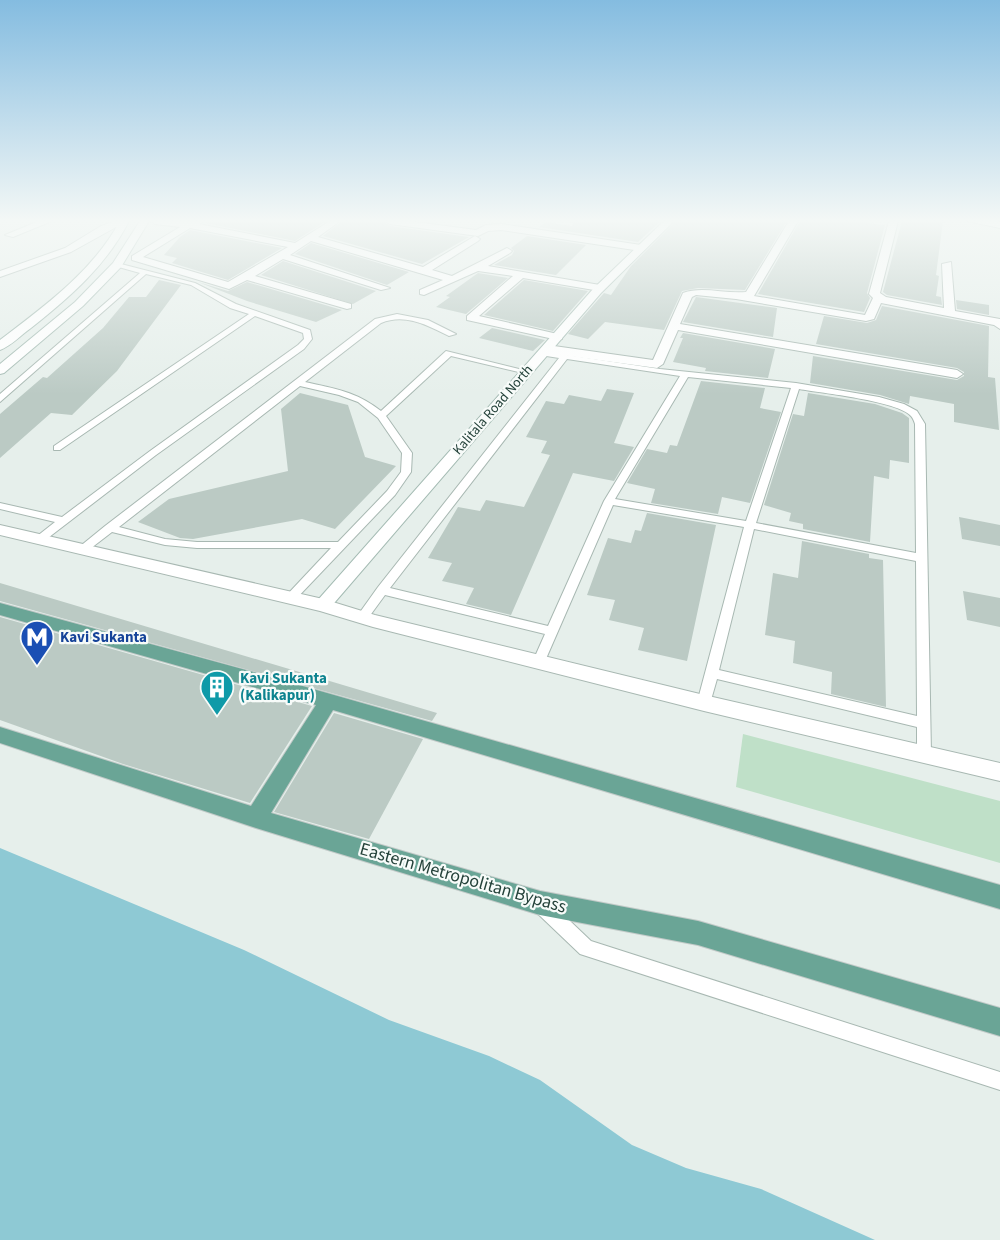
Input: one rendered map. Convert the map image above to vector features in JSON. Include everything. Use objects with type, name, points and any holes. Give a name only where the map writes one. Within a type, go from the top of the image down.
[{"type":"main road","points":[[0,609],[1000,897]]},
{"type":"main road","points":[[256,818],[328,702]]},
{"type":"main road","name":"Eastern Metropolitan Bypass","points":[[0,735],[256,818],[540,903],[698,933],[1000,1022]]},
{"type":"street","points":[[0,346],[80,279]]},
{"type":"street","points":[[0,370],[79,304],[103,279]]},
{"type":"street","points":[[206,279],[230,286],[243,279]]},
{"type":"street","points":[[253,279],[347,306]]},
{"type":"street","points":[[356,279],[385,288]]},
{"type":"street","points":[[424,292],[452,279]]},
{"type":"street","points":[[515,279],[471,318],[558,337]]},
{"type":"street","points":[[548,279],[600,288]]},
{"type":"street","name":"Kalitala Road North","points":[[323,605],[609,279]]},
{"type":"street","points":[[739,297],[753,291],[758,279]]},
{"type":"street","points":[[877,279],[874,294],[878,298],[998,322],[1000,326]]},
{"type":"street","points":[[948,279],[950,312]]},
{"type":"street","points":[[545,351],[657,364],[687,295],[695,292],[866,318],[870,317],[878,298]]},
{"type":"street","points":[[674,326],[957,374]]},
{"type":"street","points":[[0,530],[323,605],[362,618],[704,703],[1000,772]]},
{"type":"lane","points":[[0,399],[137,279]]},
{"type":"lane","points":[[40,539],[308,339],[307,332],[254,314],[193,284],[172,279]]},
{"type":"lane","points":[[57,448],[254,314]]},
{"type":"lane","points":[[82,550],[387,316],[403,315],[452,334]]},
{"type":"lane","points":[[545,351],[564,357],[685,374],[796,386],[879,400],[901,406],[914,413],[920,424],[924,754]]},
{"type":"lane","points":[[381,416],[449,353],[527,372]]},
{"type":"lane","points":[[362,618],[564,357]]},
{"type":"lane","points":[[539,661],[609,501],[685,374]]},
{"type":"lane","points":[[290,598],[391,493],[406,472],[407,453],[381,416],[361,400],[342,393],[298,384]]},
{"type":"lane","points":[[704,703],[750,525],[796,386]]},
{"type":"lane","points":[[609,501],[921,558]]},
{"type":"lane","points":[[0,506],[63,521]]},
{"type":"lane","points":[[109,528],[165,542],[197,545],[339,545]]},
{"type":"lane","points":[[382,590],[552,631]]},
{"type":"lane","points":[[712,673],[923,723]]},
{"type":"lane","points":[[540,903],[586,948],[1000,1081]]},
{"type":"green space","points":[[743,734],[1000,801],[1000,863],[736,787]]},
{"type":"water","points":[[0,848],[244,950],[389,1020],[489,1056],[540,1080],[632,1145],[686,1168],[761,1189],[875,1240],[0,1240]]},
{"type":"building","points":[[273,279],[338,279],[376,291],[353,304]]},
{"type":"building","points":[[369,279],[397,279],[387,285]]},
{"type":"building","points":[[470,279],[507,279],[466,314],[436,307],[450,297],[446,296]]},
{"type":"building","points":[[622,279],[752,279],[745,290],[698,288],[682,291],[664,330],[605,322],[588,339],[568,334],[604,293],[611,295]]},
{"type":"building","points":[[767,279],[871,279],[867,293],[870,298],[864,312],[758,294]]},
{"type":"building","points":[[887,279],[939,279],[936,296],[941,297],[942,305],[887,295],[883,292]]},
{"type":"building","points":[[159,280],[181,285],[117,371],[72,415],[51,413],[0,458],[0,414],[43,377],[47,378],[103,328],[129,297],[146,297]]},
{"type":"building","points":[[524,280],[588,291],[553,331],[484,315]]},
{"type":"building","points":[[198,282],[228,291],[247,282],[342,310],[316,322],[247,301]]},
{"type":"building","points":[[696,297],[777,308],[773,337],[683,322]]},
{"type":"building","points":[[956,300],[989,305],[989,315],[957,309]]},
{"type":"building","points":[[882,306],[989,326],[988,377],[995,378],[999,430],[954,422],[954,404],[910,396],[909,404],[880,395],[810,383],[813,356],[957,380],[964,376],[964,372],[957,368],[816,344],[824,316],[867,323],[876,320]]},
{"type":"building","points":[[492,328],[545,340],[533,351],[479,338]]},
{"type":"building","points":[[683,333],[775,349],[768,378],[705,371],[706,368],[673,362]]},
{"type":"building","points":[[701,381],[765,388],[760,408],[781,412],[750,503],[722,497],[718,514],[651,503],[655,489],[627,483],[647,449],[667,453],[670,445],[677,446]]},
{"type":"building","points":[[607,389],[634,393],[614,443],[634,447],[614,481],[573,473],[511,615],[466,604],[474,588],[442,581],[452,563],[428,558],[458,507],[480,511],[486,500],[524,507],[550,455],[541,453],[547,441],[526,437],[546,401],[564,404],[569,395],[601,401]]},
{"type":"building","points":[[300,393],[348,405],[365,457],[396,466],[335,529],[302,519],[193,539],[180,538],[138,522],[169,499],[288,471],[281,409]]},
{"type":"building","points":[[808,393],[875,404],[902,413],[909,418],[909,463],[890,460],[889,479],[874,476],[870,542],[803,529],[803,524],[789,521],[791,513],[764,505],[793,414],[804,416]]},
{"type":"building","points":[[647,513],[716,525],[687,661],[638,650],[644,628],[609,620],[615,600],[587,595],[608,538],[631,543],[635,530],[641,531]]},
{"type":"building","points":[[959,517],[1000,525],[1000,546],[962,539]]},
{"type":"building","points":[[802,541],[869,554],[869,558],[883,560],[886,707],[831,694],[832,672],[793,663],[795,641],[765,635],[773,573],[798,578]]},
{"type":"building","points":[[0,583],[437,713],[432,721],[0,601]]},
{"type":"building","points":[[963,591],[1000,598],[1000,627],[967,620]]},
{"type":"building","points":[[0,617],[312,706],[250,803],[123,764],[0,720]]},
{"type":"building","points":[[334,713],[423,739],[369,839],[274,812]]},
{"type":"place","name":"Kavi Sukanta","points":[[37,666]]},
{"type":"place","name":"Kavi Sukanta (Kalikapur)","points":[[217,716]]}]
